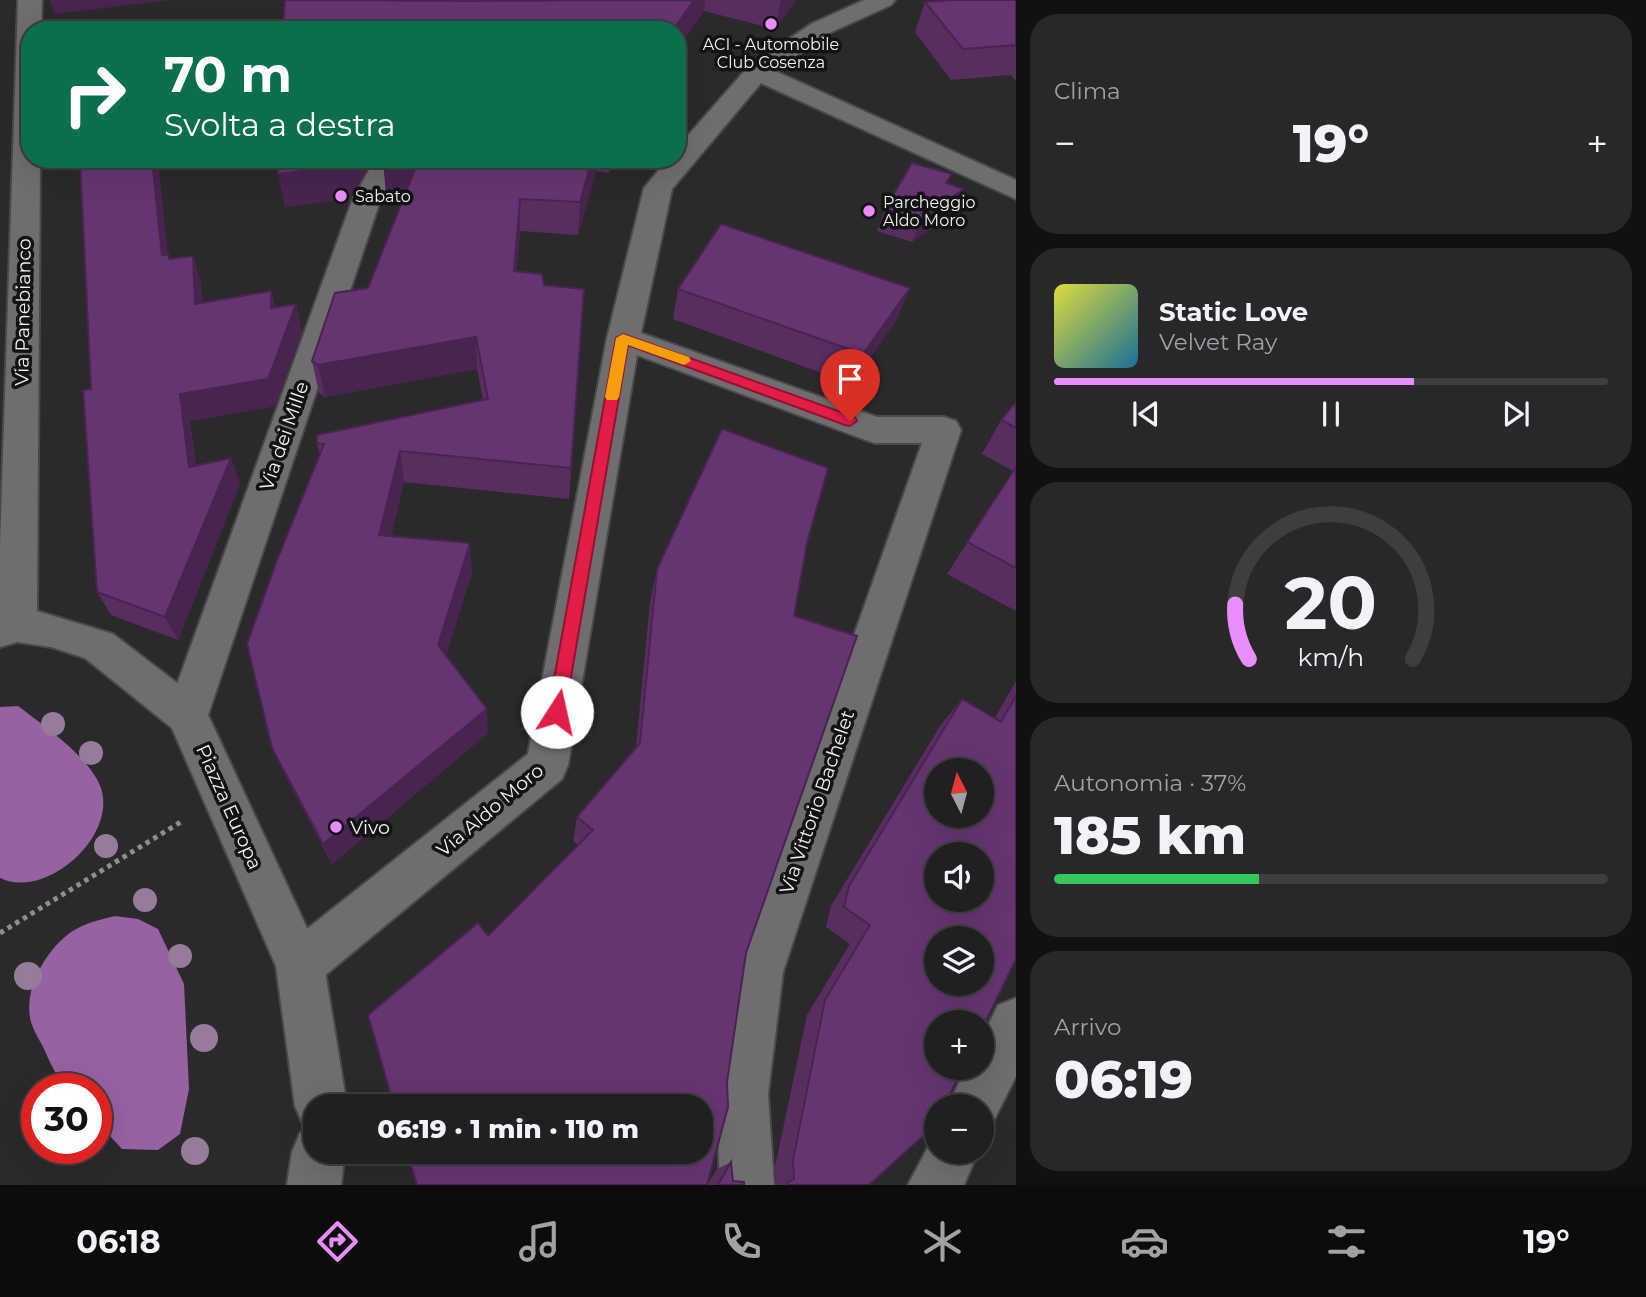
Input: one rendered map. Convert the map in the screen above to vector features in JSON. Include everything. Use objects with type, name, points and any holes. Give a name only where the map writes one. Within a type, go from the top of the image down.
[{"type":"street","name":"Via Panebianco","points":[[29,21],[30,0]]},
{"type":"street","name":"Via Aldo Moro","points":[[686,155],[757,72],[819,29],[883,0]]},
{"type":"street","points":[[757,72],[1016,191]]},
{"type":"street","name":"Via Panebianco","points":[[8,628],[24,168]]},
{"type":"street","name":"Via dei Mille","points":[[187,715],[366,201],[384,168]]},
{"type":"street","name":"Via Aldo Moro","points":[[300,965],[547,765],[623,338],[658,188],[675,168]]},
{"type":"street","name":"Via Vittorio Bachelet","points":[[623,338],[875,430],[944,430],[759,972],[742,1094],[747,1185]]},
{"type":"street","name":"Piazza Europa","points":[[8,628],[51,630],[99,646],[187,715],[300,965],[319,1094]]},
{"type":"street","points":[[980,1094],[1016,1023]]},
{"type":"street","points":[[314,1185],[317,1164]]},
{"type":"street","points":[[935,1185],[946,1164]]},
{"type":"path","points":[[0,933],[223,795]]},
{"type":"shaded area","points":[[18,706],[65,743],[87,765],[101,788],[103,807],[98,826],[88,844],[74,860],[37,880],[18,882],[0,878],[0,707]]},
{"type":"shaded area","points":[[115,916],[138,919],[158,929],[184,984],[189,1089],[180,1134],[158,1150],[122,1149],[112,1138],[112,1073],[56,1073],[31,1022],[29,1010],[32,987],[50,953],[77,928]]},
{"type":"building","points":[[285,0],[694,0],[679,21],[284,21]]},
{"type":"building","points":[[1016,0],[1016,45],[963,49],[925,2]]},
{"type":"building","points":[[912,163],[952,174],[946,183],[964,189],[920,220],[885,209]]},
{"type":"building","points":[[80,168],[153,168],[162,255],[168,254],[169,259],[193,256],[195,304],[271,291],[271,308],[296,304],[268,379],[180,394],[189,467],[231,458],[165,617],[97,592],[83,390],[91,389]]},
{"type":"building","points":[[278,168],[328,168],[278,174]]},
{"type":"building","points":[[415,168],[589,168],[580,202],[520,199],[514,271],[542,274],[544,285],[584,289],[571,468],[400,451],[379,535],[470,543],[438,645],[487,709],[323,844],[272,748],[247,644],[324,444],[317,443],[317,435],[488,399],[476,337],[318,365],[312,361],[335,293],[368,288]]},
{"type":"building","points":[[721,224],[910,288],[863,354],[678,289]]},
{"type":"building","points":[[1016,402],[1016,428],[1001,420]]},
{"type":"building","points":[[722,429],[828,468],[807,543],[794,616],[857,636],[746,953],[727,1082],[728,1107],[713,1163],[713,1094],[391,1094],[368,1015],[478,923],[488,936],[593,830],[577,817],[640,743],[657,569]]},
{"type":"building","points":[[1016,467],[1016,568],[967,542]]},
{"type":"building","points":[[1016,696],[1016,959],[991,1010],[924,1010],[924,1080],[957,1080],[950,1094],[924,1094],[924,1135],[869,1185],[788,1185],[788,1182],[794,1179],[793,1160],[825,1000],[870,925],[844,907],[849,886],[924,762],[924,828],[994,828],[994,758],[926,758],[962,699],[1001,722]]},
{"type":"building","points":[[731,1162],[733,1181],[744,1182],[744,1185],[718,1185]]},
{"type":"building","points":[[411,1164],[713,1164],[707,1185],[417,1185]]},
{"type":"slow traffic","points":[[612,397],[623,338],[684,361]]},
{"type":"place","name":"ACI - Automobile Club Cosenza","points":[[771,24]]},
{"type":"place","name":"Sabato","points":[[341,196]]},
{"type":"place","name":"Parcheggio Aldo Moro","points":[[869,211]]},
{"type":"place","name":"Vivo","points":[[336,827]]},
{"type":"route","points":[[557,712],[623,338],[850,421]]}]
